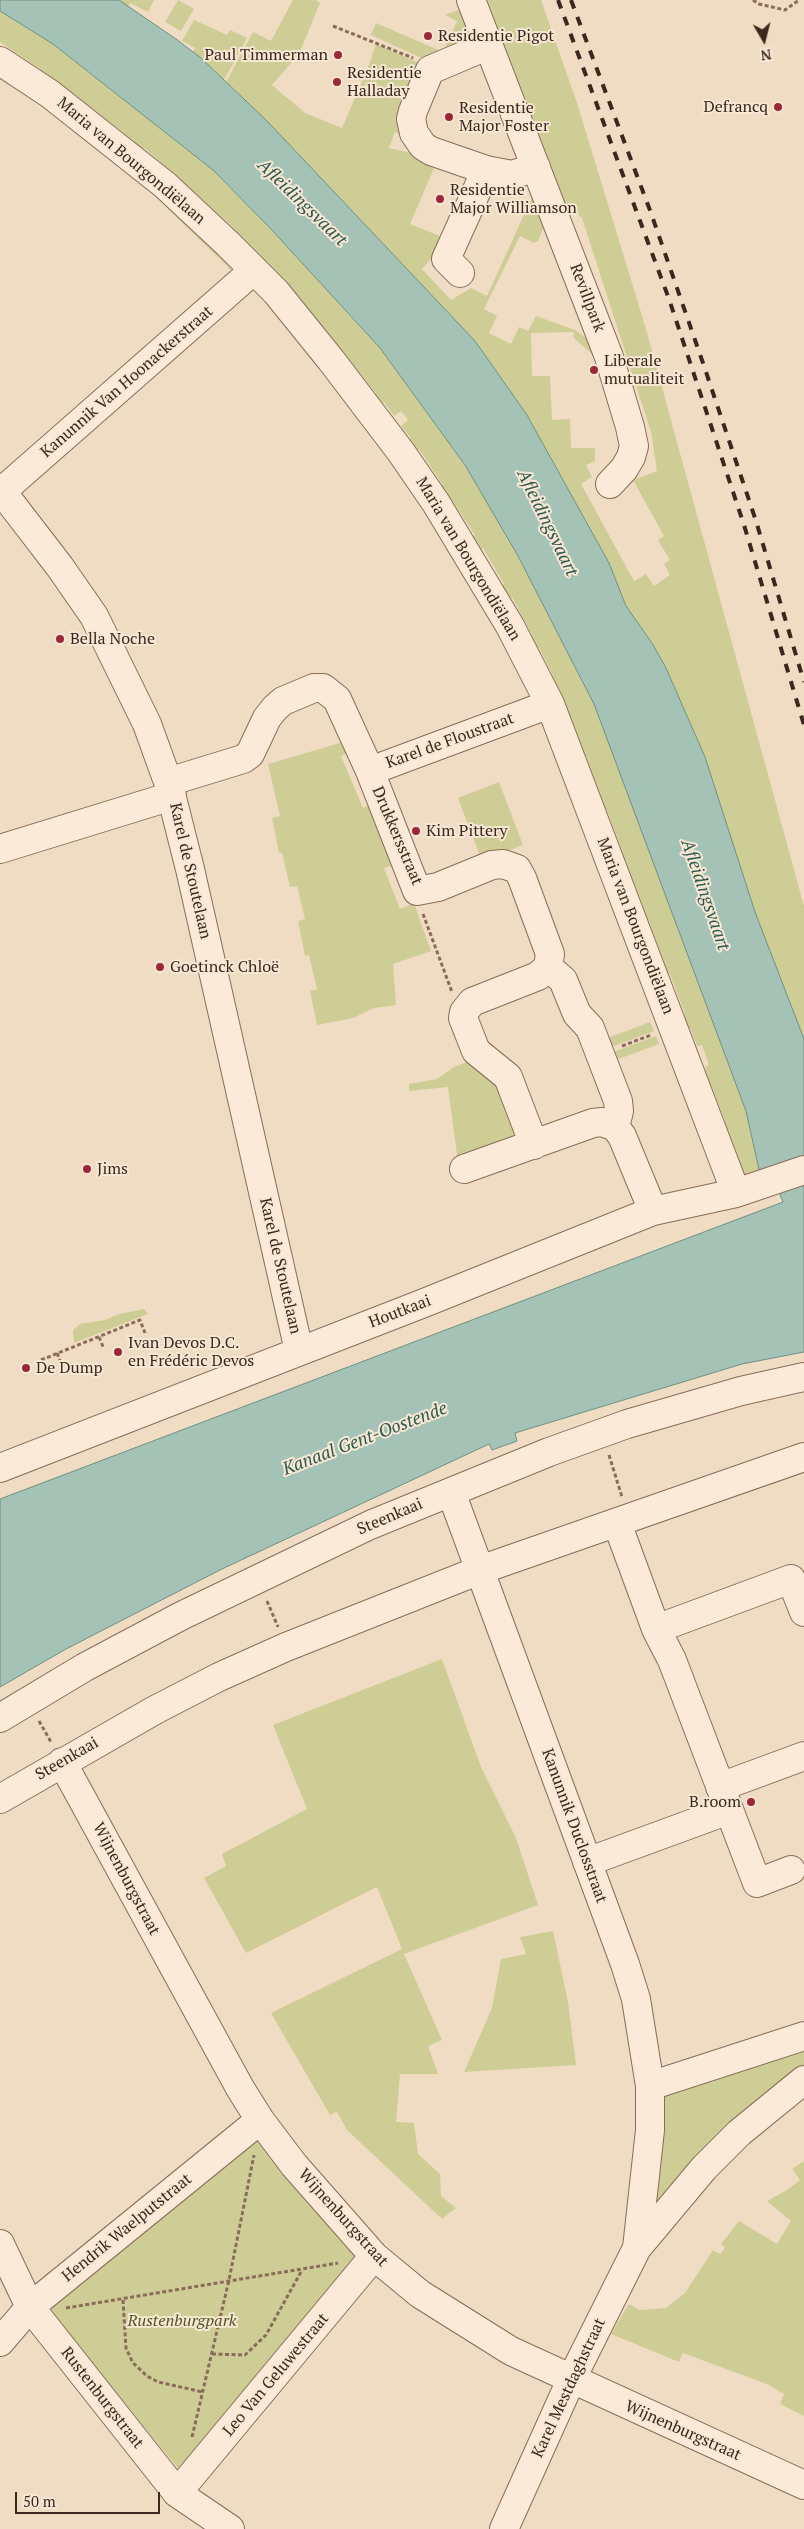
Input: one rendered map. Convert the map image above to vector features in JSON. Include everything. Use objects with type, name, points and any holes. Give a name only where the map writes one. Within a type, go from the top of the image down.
[{"type":"street","name":"Revillpark","points":[[471,0],[609,357],[633,436],[632,457],[610,484]]},
{"type":"street","points":[[489,45],[434,67],[427,75],[413,111],[414,133],[423,146],[431,151],[486,170],[512,175],[536,167]]},
{"type":"street","name":"Maria van Bourgondiëlaan","points":[[0,61],[50,94],[165,185],[254,270],[276,292],[401,452],[465,549],[522,648],[550,704],[673,1027],[748,1190]]},
{"type":"street","points":[[460,274],[446,259],[486,170]]},
{"type":"street","name":"Kanunnik Van Hoonackerstraat","points":[[1,491],[254,270]]},
{"type":"street","name":"Karel de Stoutelaan","points":[[1,491],[60,566],[94,616],[147,724],[170,789],[300,1351]]},
{"type":"street","name":"Karel de Floustraat","points":[[0,849],[170,789],[243,759],[250,754],[267,718],[279,704],[314,688],[323,688],[337,699],[370,771],[550,704]]},
{"type":"street","name":"Drukkersstraat","points":[[370,771],[417,891],[438,887],[492,865],[503,864],[517,869],[550,954],[548,967]]},
{"type":"street","points":[[534,1144],[508,1077],[472,1047],[464,1026],[464,1012],[472,1002],[538,976],[548,967],[557,972],[563,980],[578,1014],[590,1028],[618,1101],[619,1111],[615,1127]]},
{"type":"street","points":[[464,1169],[593,1123],[602,1122],[615,1127],[622,1136],[653,1211]]},
{"type":"street","name":"Houtkaai","points":[[0,1468],[653,1211],[748,1190],[804,1170]]},
{"type":"street","name":"Steenkaai","points":[[0,1718],[85,1668],[181,1616],[361,1529],[450,1492],[627,1424],[740,1391],[804,1377]]},
{"type":"street","name":"Steenkaai","points":[[0,1799],[155,1710],[219,1677],[286,1647],[480,1570],[804,1457]]},
{"type":"street","name":"Kanunnik Duclosstraat","points":[[450,1492],[636,1999],[650,2086]]},
{"type":"street","points":[[623,1521],[656,1628],[672,1660],[756,1883],[791,1870]]},
{"type":"street","points":[[656,1628],[791,1579],[804,1612]]},
{"type":"street","points":[[587,1862],[724,1798],[804,1756]]},
{"type":"street","name":"Wijnenburgstraat","points":[[62,1762],[207,2031],[260,2120],[294,2165],[374,2256],[420,2294],[511,2351],[804,2486]]},
{"type":"street","points":[[650,2086],[804,2036]]},
{"type":"street","name":"Karel Mestdaghstraat","points":[[504,2529],[571,2380],[638,2248],[704,2168],[739,2132],[804,2080]]},
{"type":"street","name":"Karel Mestdaghstraat","points":[[638,2248],[650,2130],[650,2086]]},
{"type":"street","name":"Hendrik Waelputstraat","points":[[0,2342],[30,2308],[260,2120]]},
{"type":"street","name":"Rustenburgstraat","points":[[0,2244],[30,2308],[177,2493],[230,2529]]},
{"type":"street","name":"Leo Van Geluwestraat","points":[[177,2493],[374,2256]]},
{"type":"path","points":[[754,0],[759,4],[785,10],[799,0]]},
{"type":"path","points":[[334,26],[434,67]]},
{"type":"path","points":[[417,891],[419,903],[453,994],[464,1012]]},
{"type":"path","points":[[600,1054],[673,1027]]},
{"type":"path","points":[[41,1360],[140,1320],[145,1333]]},
{"type":"path","points":[[99,1336],[104,1349]]},
{"type":"path","points":[[57,1353],[62,1366]]},
{"type":"path","points":[[600,1455],[616,1450]]},
{"type":"path","points":[[608,1452],[623,1521]]},
{"type":"path","points":[[264,1596],[286,1647]]},
{"type":"path","points":[[38,1719],[45,1714]]},
{"type":"path","points":[[191,2438],[229,2280],[260,2120]]},
{"type":"path","points":[[30,2308],[69,2308],[123,2300],[374,2256]]},
{"type":"path","points":[[212,2354],[245,2355],[266,2335],[303,2269]]},
{"type":"path","points":[[123,2300],[126,2348],[133,2363],[147,2376],[158,2382],[203,2392]]},
{"type":"green space","points":[[119,0],[154,0],[148,12],[130,3],[128,7]]},
{"type":"green space","points":[[178,0],[194,9],[181,31],[165,22]]},
{"type":"green space","points":[[293,0],[316,0],[320,3],[299,54],[272,85],[305,113],[342,128],[368,68],[376,44],[426,66],[408,136],[395,132],[389,148],[438,159],[410,224],[442,237],[432,258],[422,269],[451,300],[471,288],[487,296],[534,193],[546,222],[538,241],[534,243],[520,236],[484,309],[497,316],[489,333],[511,344],[519,327],[528,331],[536,316],[575,330],[596,345],[597,347],[591,353],[574,338],[573,332],[531,333],[532,376],[550,376],[552,420],[570,419],[571,448],[595,448],[595,461],[586,465],[592,477],[581,484],[634,581],[646,574],[654,586],[670,575],[664,564],[670,560],[658,540],[664,536],[633,480],[657,471],[651,432],[582,218],[577,214],[563,217],[484,0],[541,0],[578,106],[646,329],[804,906],[804,1039],[755,912],[705,757],[666,668],[652,643],[626,606],[609,563],[527,415],[475,341],[268,122],[226,82],[253,32],[271,41]]},
{"type":"green space","points":[[466,7],[474,26],[470,39],[428,61],[371,35],[376,23],[443,52],[457,21],[445,15]]},
{"type":"green space","points":[[0,11],[53,44],[213,170],[270,228],[380,348],[465,465],[518,556],[594,704],[746,1111],[760,1174],[745,1177],[720,1126],[726,1123],[711,1085],[705,1087],[699,1072],[706,1070],[705,1067],[709,1065],[702,1045],[697,1046],[690,1028],[683,1030],[678,1017],[685,1014],[670,974],[663,977],[658,963],[664,961],[648,919],[642,921],[637,909],[643,906],[628,867],[622,869],[617,856],[623,853],[607,810],[600,813],[596,802],[602,799],[586,756],[579,757],[575,748],[581,745],[571,719],[565,722],[546,679],[553,676],[539,648],[533,651],[526,639],[532,635],[512,597],[504,601],[497,588],[504,584],[483,548],[477,551],[469,539],[475,535],[452,500],[446,503],[437,489],[443,485],[419,449],[413,453],[405,443],[411,438],[401,426],[408,420],[401,411],[394,416],[384,402],[378,406],[371,398],[376,393],[347,357],[342,361],[334,351],[340,347],[311,312],[305,316],[302,302],[287,285],[231,235],[236,230],[189,187],[184,192],[176,185],[181,179],[144,148],[139,153],[130,147],[134,141],[97,112],[92,117],[85,111],[88,105],[52,78],[47,83],[36,75],[40,69],[0,42]]},
{"type":"green space","points":[[194,20],[227,35],[230,30],[247,38],[224,80],[193,52],[195,48],[182,41]]},
{"type":"green space","points":[[170,202],[233,267],[231,270],[166,207]]},
{"type":"green space","points":[[347,741],[353,750],[341,756],[363,808],[377,802],[399,863],[384,868],[400,909],[414,903],[431,951],[393,964],[396,1005],[374,1008],[353,1018],[317,1025],[310,991],[317,989],[309,955],[305,956],[298,921],[305,919],[297,886],[290,887],[282,853],[279,853],[272,818],[280,816],[268,764]]},
{"type":"green space","points":[[499,782],[523,845],[482,861],[458,798]]},
{"type":"green space","points":[[650,1022],[654,1031],[611,1047],[608,1038]]},
{"type":"green space","points":[[656,1036],[659,1044],[616,1060],[613,1052]]},
{"type":"green space","points":[[472,1060],[500,1080],[520,1135],[458,1162],[448,1087],[409,1091],[409,1084],[437,1079],[454,1067]]},
{"type":"green space","points":[[144,1309],[148,1314],[74,1343],[73,1330],[80,1324],[105,1320],[119,1314]]},
{"type":"green space","points":[[442,1659],[481,1767],[516,1838],[538,1905],[404,1954],[442,2040],[428,2046],[438,2074],[400,2074],[396,2122],[414,2123],[418,2154],[440,2174],[441,2196],[456,2208],[442,2219],[347,2130],[337,2112],[330,2115],[271,2013],[402,1949],[377,1887],[246,1953],[204,1878],[226,1866],[222,1854],[307,1809],[273,1725]]},
{"type":"green space","points":[[553,1931],[568,2002],[576,2065],[464,2072],[492,2008],[501,1959],[526,1954],[520,1937]]},
{"type":"green space","points":[[804,2048],[804,2072],[664,2204],[652,2196],[658,2085]]},
{"type":"green space","name":"Rustenburgpark","points":[[257,2141],[357,2257],[181,2472],[46,2307],[206,2178]]},
{"type":"green space","points":[[804,2161],[804,2416],[780,2404],[784,2394],[769,2385],[683,2353],[679,2362],[611,2334],[629,2304],[640,2310],[666,2308],[685,2293],[713,2250],[720,2254],[725,2248],[721,2244],[739,2221],[777,2244],[791,2221],[767,2201],[800,2180],[792,2169]]},
{"type":"water","points":[[0,0],[119,0],[201,58],[268,122],[475,341],[527,415],[609,563],[626,606],[652,643],[666,668],[705,757],[755,912],[804,1039],[804,1352],[742,1364],[515,1433],[517,1441],[492,1450],[489,1444],[222,1569],[66,1649],[0,1687],[0,1499],[783,1202],[776,1185],[760,1174],[746,1111],[594,704],[518,556],[465,465],[380,348],[270,228],[213,170],[53,44],[0,11]]},
{"type":"railway","points":[[558,0],[669,299],[744,525],[804,725]]},
{"type":"railway","points":[[571,0],[651,213],[704,366],[756,521],[804,682]]},
{"type":"place","name":"Residentie Pigot","points":[[428,36]]},
{"type":"place","name":"Paul Timmerman","points":[[338,55]]},
{"type":"place","name":"Residentie Halladay","points":[[337,82]]},
{"type":"place","name":"Defrancq","points":[[778,107]]},
{"type":"place","name":"Residentie Major Foster","points":[[449,117]]},
{"type":"place","name":"Residentie Major Williamson","points":[[440,199]]},
{"type":"place","name":"Liberale mutualiteit","points":[[594,370]]},
{"type":"place","name":"Bella Noche","points":[[60,639]]},
{"type":"place","name":"Kim Pittery","points":[[416,831]]},
{"type":"place","name":"Goetinck Chloë","points":[[160,967]]},
{"type":"place","name":"Jims","points":[[87,1169]]},
{"type":"place","name":"Ivan Devos D.C. en Frédéric Devos","points":[[118,1352]]},
{"type":"place","name":"De Dump","points":[[26,1368]]},
{"type":"place","name":"B.room","points":[[751,1802]]},
{"type":"water label","name":"Afleidingsvaart","points":[[302,203]]},
{"type":"water label","name":"Afleidingsvaart","points":[[547,523]]},
{"type":"water label","name":"Afleidingsvaart","points":[[705,895]]},
{"type":"water label","name":"Kanaal Gent-Oostende","points":[[365,1439]]}]
